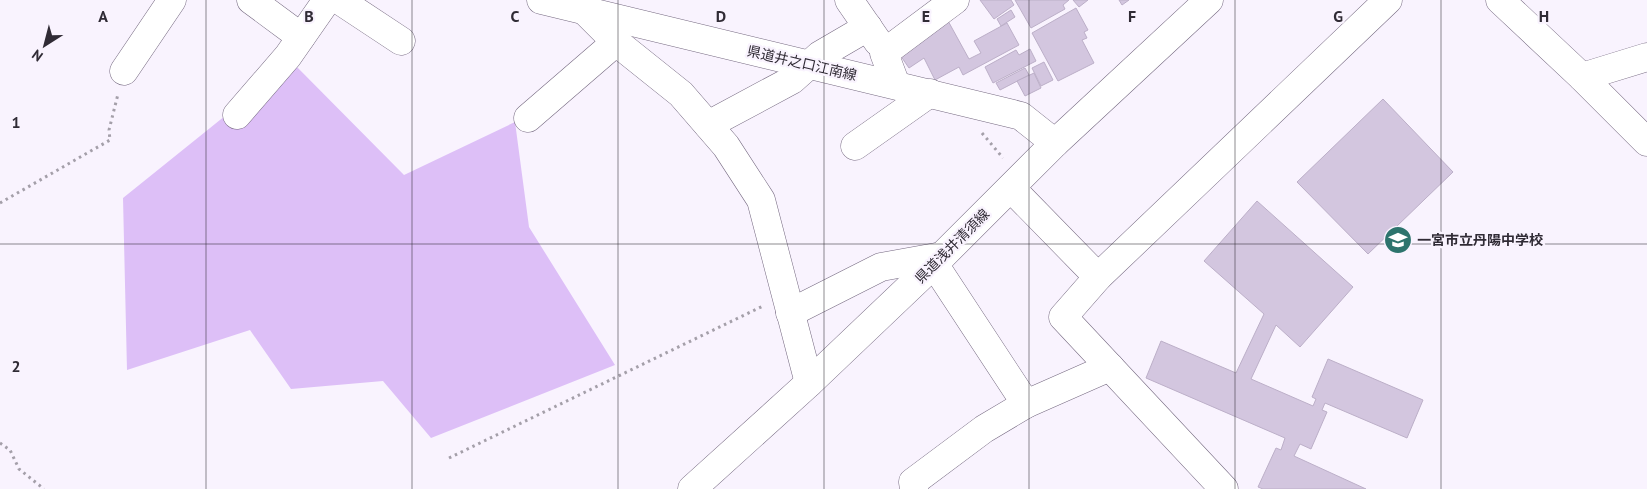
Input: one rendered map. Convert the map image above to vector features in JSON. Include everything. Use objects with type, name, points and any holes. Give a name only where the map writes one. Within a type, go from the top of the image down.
[{"type":"street","points":[[124,71],[172,0]]},
{"type":"street","points":[[251,0],[301,38]]},
{"type":"street","points":[[237,115],[301,38],[327,0]]},
{"type":"street","points":[[339,0],[401,41]]},
{"type":"street","points":[[849,0],[884,53],[896,85]]},
{"type":"street","points":[[884,53],[955,0]]},
{"type":"street","points":[[1224,489],[1063,317],[1098,277],[1388,0]]},
{"type":"street","points":[[1500,0],[1582,77],[1647,142]]},
{"type":"street","name":"県道井之口江南線","points":[[551,1],[586,12],[1021,116],[1055,143]]},
{"type":"street","name":"県道浅井清須線","points":[[692,489],[809,383],[938,260],[1198,3]]},
{"type":"street","points":[[586,12],[616,42],[681,94],[726,146],[761,200],[809,383]]},
{"type":"street","points":[[708,125],[792,80],[820,55],[868,27]]},
{"type":"street","points":[[528,118],[616,42]]},
{"type":"street","points":[[1582,77],[1647,57]]},
{"type":"street","points":[[856,146],[930,93]]},
{"type":"street","points":[[1016,182],[1098,277]]},
{"type":"street","points":[[788,304],[881,267],[938,260],[1026,404]]},
{"type":"street","points":[[914,489],[913,482],[984,429],[1026,404],[1110,367]]},
{"type":"path","points":[[0,203],[110,140],[109,130],[124,71]]},
{"type":"path","points":[[961,101],[965,111],[1016,182]]},
{"type":"path","points":[[449,458],[788,304]]},
{"type":"path","points":[[0,443],[10,450],[20,469],[44,489]]},
{"type":"shaded area","points":[[292,62],[404,175],[515,122],[529,227],[615,365],[431,438],[383,381],[291,389],[250,330],[127,370],[123,198]]},
{"type":"building","points":[[980,0],[1011,0],[1014,5],[994,19]]},
{"type":"building","points":[[1015,0],[1069,0],[1063,5],[1065,9],[1031,28]]},
{"type":"building","points":[[1073,0],[1088,0],[1079,7]]},
{"type":"building","points":[[1119,0],[1129,0],[1122,5]]},
{"type":"building","points":[[1076,8],[1088,30],[1084,32],[1087,38],[1082,40],[1094,63],[1058,81],[1032,33]]},
{"type":"building","points":[[1011,10],[1015,17],[1001,26],[997,19]]},
{"type":"building","points":[[947,19],[969,59],[981,53],[974,41],[1007,23],[1019,45],[963,75],[959,67],[935,80],[924,58],[909,68],[898,52]]},
{"type":"building","points":[[1030,49],[1036,61],[993,83],[985,67],[1016,50],[1019,55]]},
{"type":"building","points":[[1044,62],[1053,80],[1041,86],[1032,68]]},
{"type":"building","points":[[1025,68],[1029,75],[1000,90],[996,83]]},
{"type":"building","points":[[1034,73],[1041,88],[1025,96],[1017,81]]},
{"type":"building","points":[[1383,99],[1453,172],[1368,254],[1297,182]]},
{"type":"building","points":[[1257,201],[1353,287],[1300,347],[1276,325],[1251,379],[1313,406],[1316,399],[1312,397],[1328,359],[1423,400],[1407,438],[1325,403],[1322,410],[1327,412],[1311,449],[1300,444],[1294,456],[1366,489],[1263,489],[1258,487],[1276,448],[1281,450],[1285,438],[1146,378],[1161,341],[1236,373],[1264,314],[1204,261]]},
{"type":"place","name":"一宮市立丹陽中学校","points":[[1398,240]]}]
